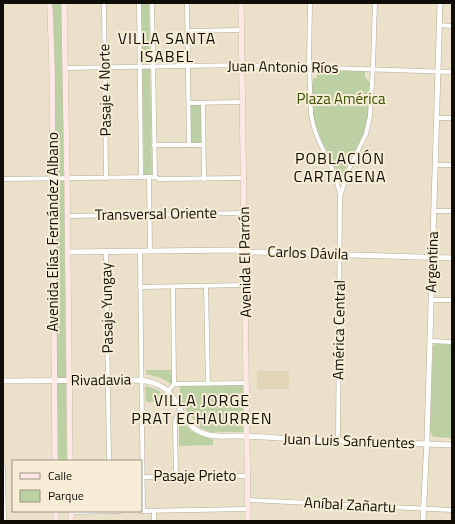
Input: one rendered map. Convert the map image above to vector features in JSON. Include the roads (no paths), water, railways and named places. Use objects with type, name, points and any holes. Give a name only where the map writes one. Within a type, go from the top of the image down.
[{"type":"main road","name":"Avenida Elías Fernández Albano","points":[[49,3],[52,67],[55,460]]},
{"type":"main road","name":"Avenida Elías Fernández Albano","points":[[64,3],[68,216],[70,460]]},
{"type":"main road","name":"Avenida El Parrón","points":[[241,3],[248,521]]},
{"type":"street","name":"Pasaje 4 Norte","points":[[104,3],[106,178]]},
{"type":"street","points":[[139,3],[141,177]]},
{"type":"street","points":[[152,3],[155,177]]},
{"type":"street","points":[[187,3],[189,145]]},
{"type":"street","points":[[310,3],[309,67],[312,122],[317,137],[333,171],[340,196]]},
{"type":"street","points":[[340,196],[346,177],[368,128],[372,107],[375,3]]},
{"type":"street","name":"Argentina","points":[[423,521],[433,257],[440,3]]},
{"type":"street","points":[[439,25],[452,26]]},
{"type":"street","points":[[188,30],[241,30]]},
{"type":"street","name":"Juan Antonio Ríos","points":[[66,68],[242,65],[452,72]]},
{"type":"street","points":[[189,103],[242,102]]},
{"type":"street","points":[[203,103],[204,179]]},
{"type":"street","points":[[437,118],[452,118]]},
{"type":"street","points":[[154,145],[203,145]]},
{"type":"street","points":[[435,165],[452,165]]},
{"type":"street","points":[[3,179],[141,177],[155,177],[159,179],[244,178]]},
{"type":"street","points":[[149,177],[150,251]]},
{"type":"street","name":"América Central","points":[[338,440],[340,196]]},
{"type":"street","points":[[434,211],[452,211]]},
{"type":"street","name":"Transversal Oriente","points":[[68,216],[244,213]]},
{"type":"street","name":"Carlos Dávila","points":[[68,252],[235,250],[250,252],[452,258]]},
{"type":"street","name":"Pasaje Yungay","points":[[106,251],[109,460]]},
{"type":"street","points":[[140,251],[142,460]]},
{"type":"street","points":[[140,287],[245,285]]},
{"type":"street","points":[[206,286],[208,384]]},
{"type":"street","points":[[168,391],[174,384],[173,287]]},
{"type":"street","points":[[431,300],[452,300]]},
{"type":"street","points":[[430,341],[452,342]]},
{"type":"street","name":"Rivadavia","points":[[3,382],[147,380],[158,384],[168,391],[186,420],[193,428],[213,436],[247,436]]},
{"type":"street","points":[[174,384],[246,383]]},
{"type":"street","points":[[176,476],[175,422],[177,417],[183,414]]},
{"type":"street","name":"Juan Luis Sanfuentes","points":[[247,436],[452,445]]},
{"type":"street","points":[[3,467],[4,521]]},
{"type":"street","name":"Pasaje Prieto","points":[[142,477],[248,476]]},
{"type":"street","points":[[142,477],[142,511],[248,509]]},
{"type":"street","name":"Aníbal Zañartu","points":[[248,500],[452,510]]},
{"type":"street","points":[[154,511],[154,521]]},
{"type":"district","name":"VILLA SANTA ISABEL","points":[[167,47]]},
{"type":"district","name":"POBLACIÓN CARTAGENA","points":[[340,167]]},
{"type":"district","name":"VILLA JORGE PRAT ECHAURREN","points":[[202,409]]},
{"type":"park label","name":"Plaza América","points":[[341,99]]}]
